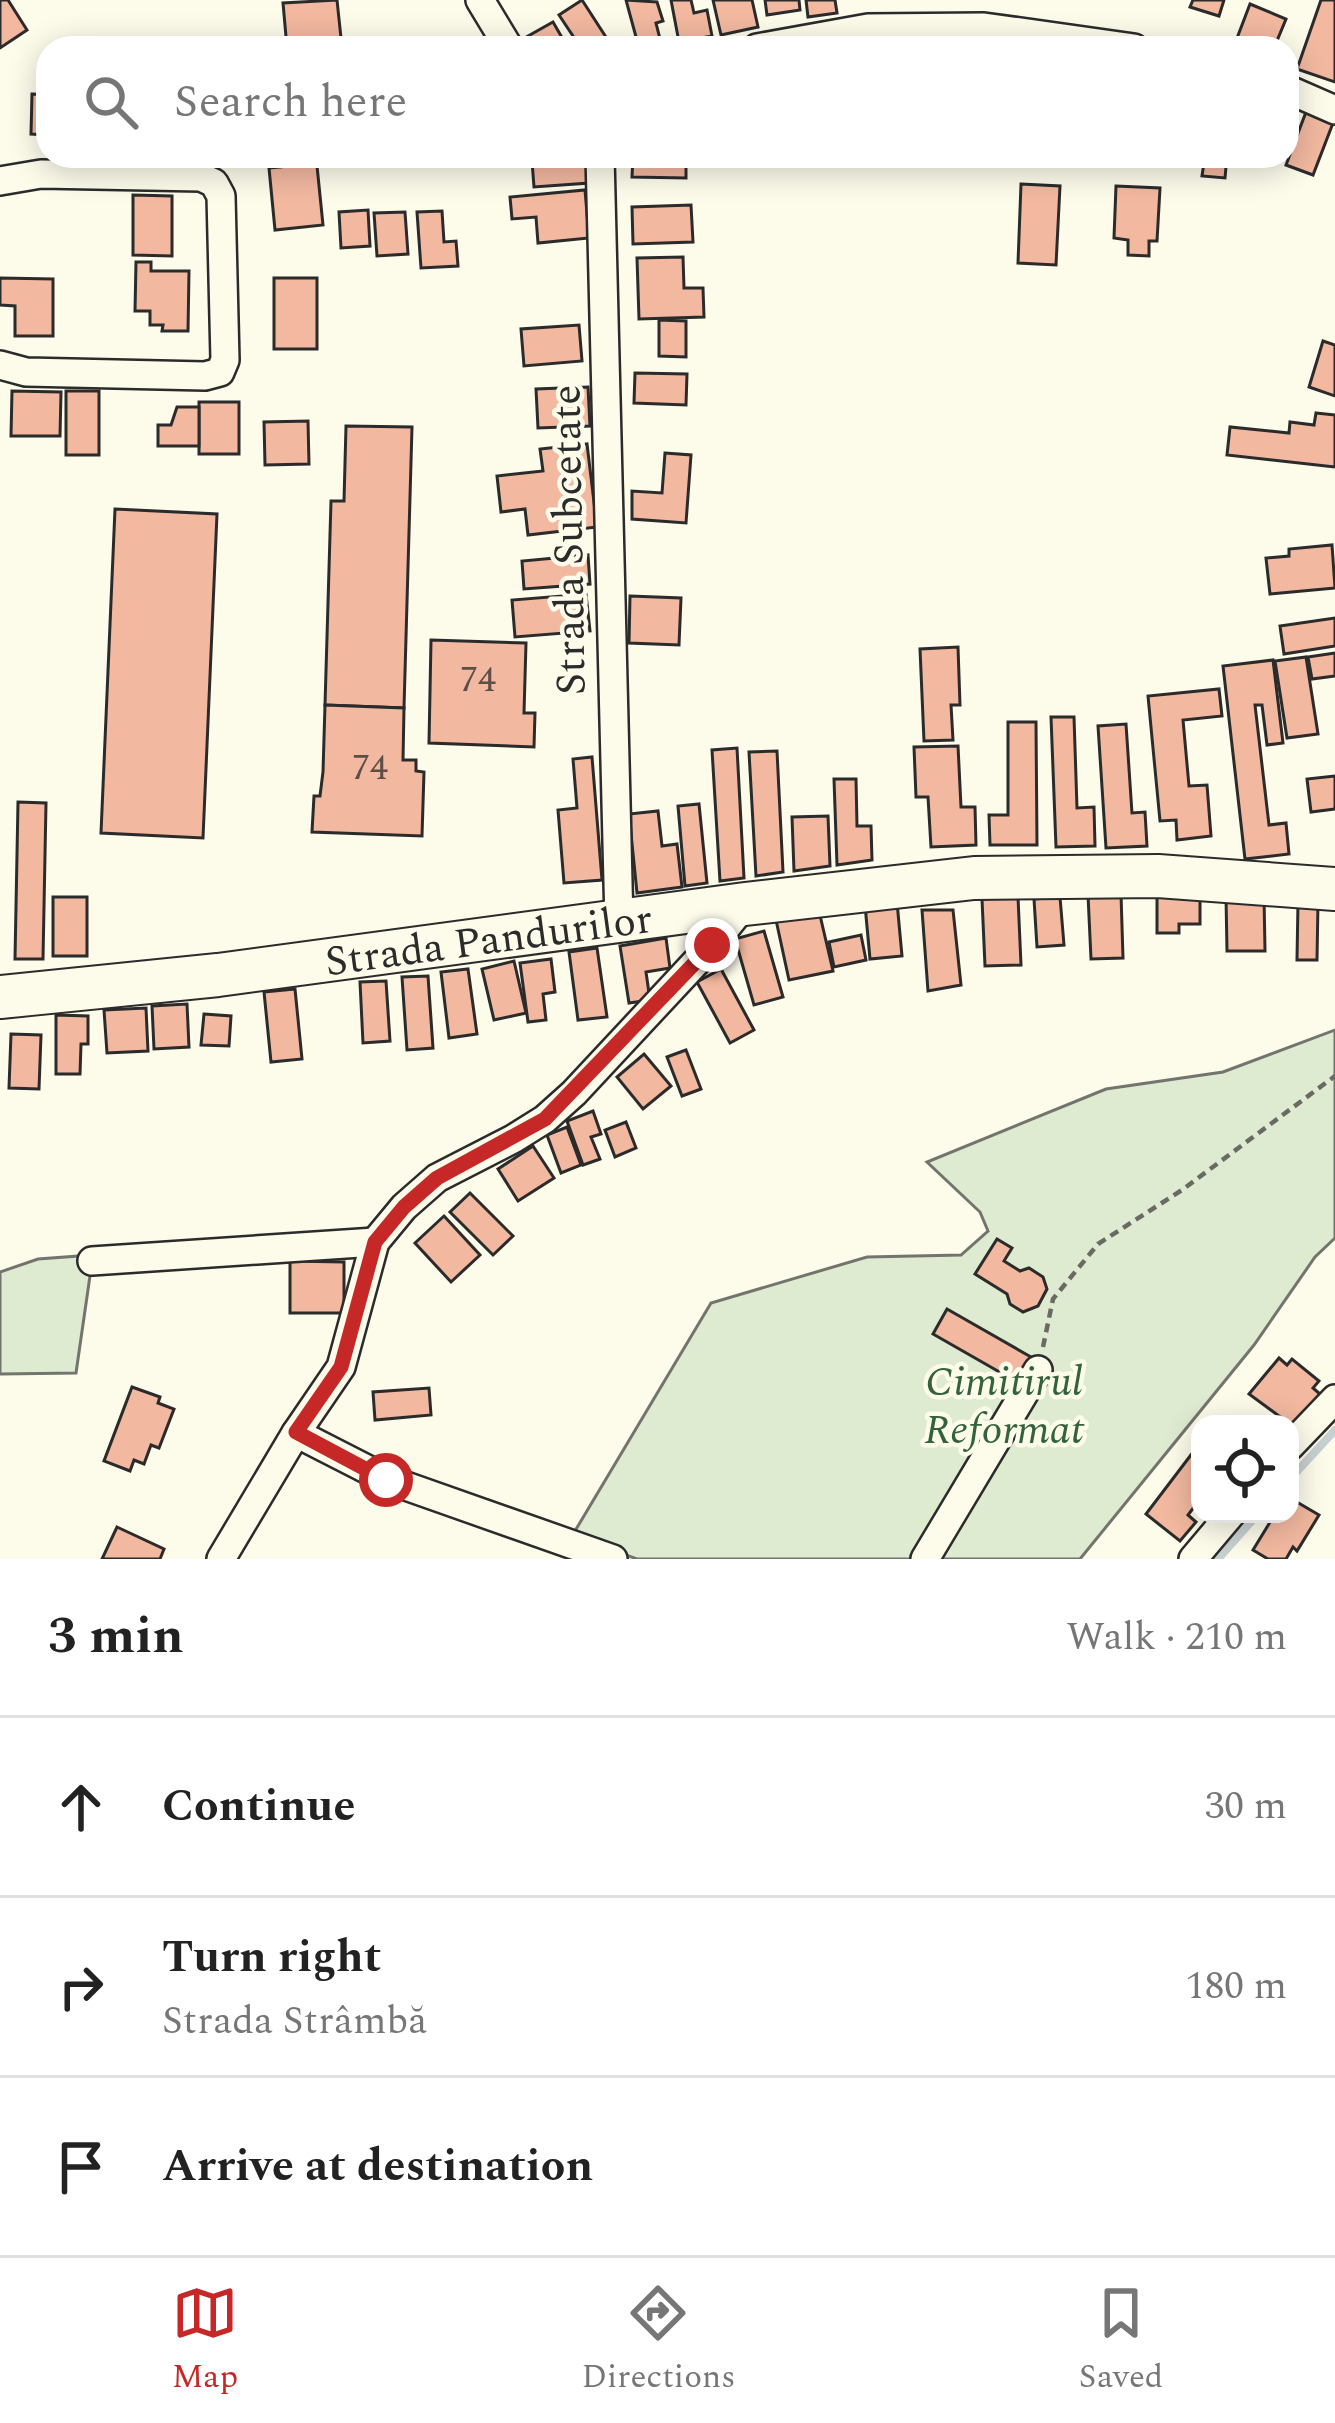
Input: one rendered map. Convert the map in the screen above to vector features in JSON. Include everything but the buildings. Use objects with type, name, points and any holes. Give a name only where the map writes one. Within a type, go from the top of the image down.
[{"type":"highway","name":"Strada Pandurilor","points":[[0,997],[218,975],[974,878],[1158,876],[1335,889]]},
{"type":"street","points":[[480,0],[502,36]]},
{"type":"street","points":[[824,36],[868,28],[984,27],[1048,36]]},
{"type":"street","points":[[1299,94],[1335,110]]},
{"type":"street","name":"Strada Subcetate","points":[[600,168],[619,923]]},
{"type":"street","points":[[0,181],[41,174],[201,177],[214,183],[221,196],[225,360],[220,372],[205,376],[26,372],[0,365]]},
{"type":"street","points":[[221,1559],[296,1432],[341,1367],[375,1242],[437,1178],[513,1139],[574,1093],[745,904]]},
{"type":"street","points":[[92,1261],[375,1242]]},
{"type":"street","points":[[926,1559],[1038,1370]]},
{"type":"street","points":[[1299,1437],[1335,1399]]},
{"type":"street","points":[[296,1432],[386,1480],[613,1559]]},
{"type":"street","points":[[1192,1559],[1224,1523]]},
{"type":"path","points":[[1038,1370],[1053,1299],[1098,1244],[1182,1190],[1335,1076]]},
{"type":"green space","name":"Cimitirul Reformat","points":[[1335,1030],[1335,1238],[1315,1257],[1254,1345],[1197,1415],[1191,1415],[1191,1422],[1080,1559],[637,1559],[572,1536],[711,1303],[867,1257],[961,1255],[988,1231],[980,1212],[927,1162],[1106,1089],[1223,1072]]},
{"type":"green space","points":[[93,1255],[76,1373],[0,1374],[0,1272],[38,1259]]},
{"type":"waterway","points":[[1299,1469],[1335,1430]]},
{"type":"waterway","points":[[1218,1559],[1250,1523]]},
{"type":"route","points":[[386,1480],[296,1432],[341,1367],[375,1242],[437,1178],[545,1119],[712,945]]}]
